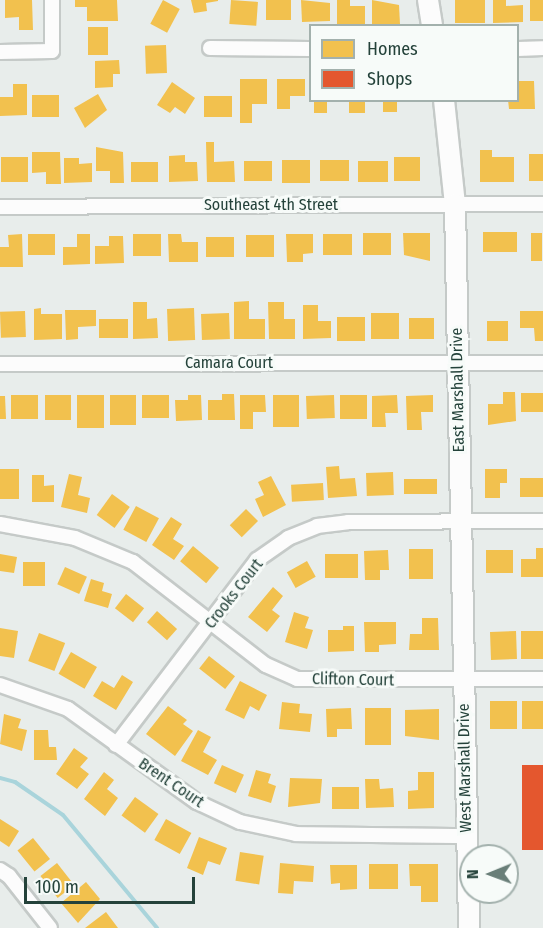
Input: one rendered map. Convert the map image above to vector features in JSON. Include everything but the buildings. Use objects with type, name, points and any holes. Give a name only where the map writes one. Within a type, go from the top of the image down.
[{"type":"main road","points":[[428,0],[432,24]]},
{"type":"main road","name":"East Marshall Drive","points":[[444,102],[455,204],[463,681]]},
{"type":"main road","name":"West Marshall Drive","points":[[463,681],[469,928]]},
{"type":"street","points":[[0,52],[52,51],[51,0]]},
{"type":"street","points":[[210,48],[309,49]]},
{"type":"street","points":[[519,49],[543,48]]},
{"type":"street","name":"Southeast 4th Street","points":[[0,207],[543,204]]},
{"type":"street","name":"Camara Court","points":[[0,364],[543,363]]},
{"type":"street","name":"Crooks Court","points":[[116,745],[213,622],[257,560],[288,538],[317,526],[348,522],[543,520]]},
{"type":"street","name":"Clifton Court","points":[[0,524],[75,538],[133,562],[266,665],[297,679],[543,680]]},
{"type":"street","name":"Brent Court","points":[[0,685],[68,709],[197,802],[240,822],[296,834],[467,836]]},
{"type":"street","points":[[0,870],[9,876],[50,928]]},
{"type":"waterway","points":[[0,778],[15,782],[63,815],[157,928]]}]
